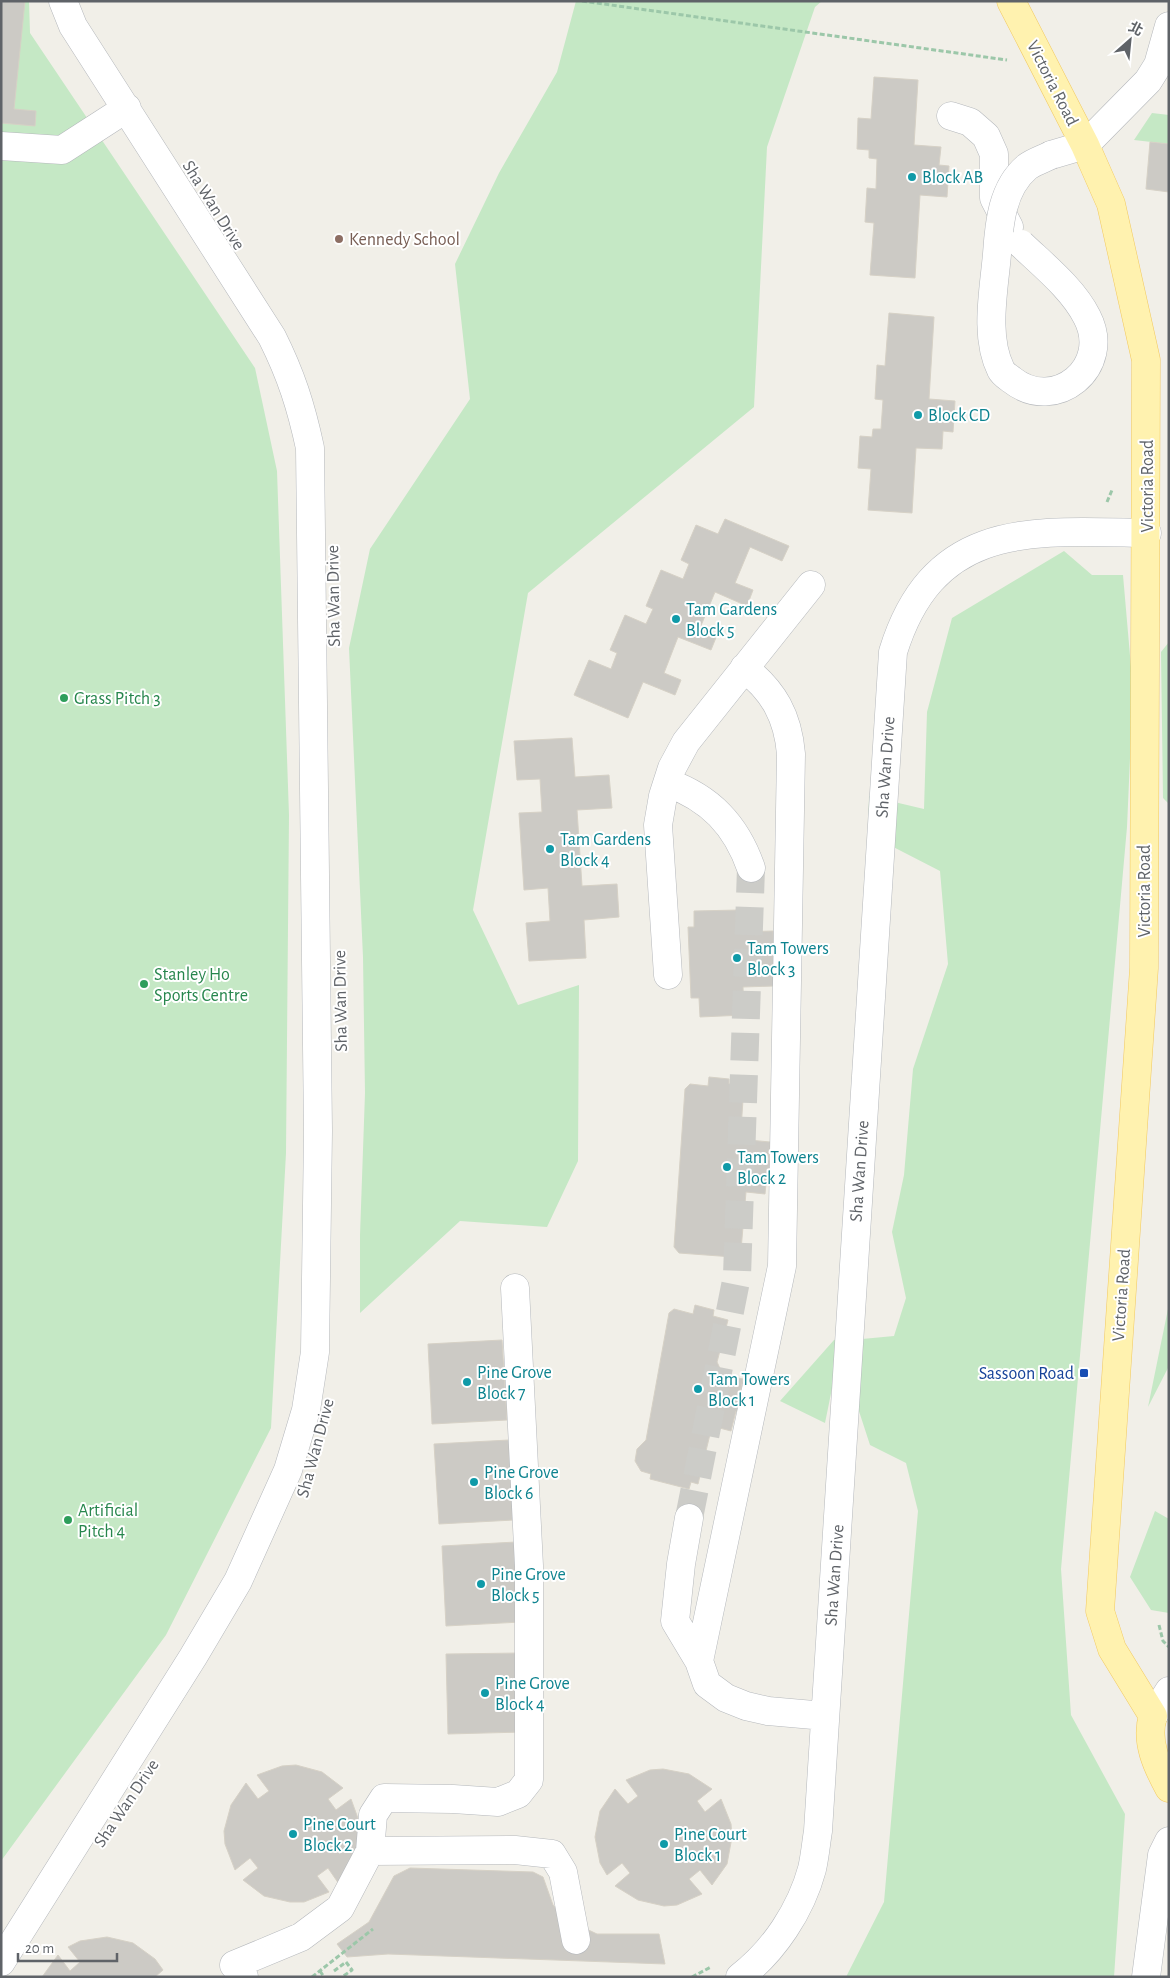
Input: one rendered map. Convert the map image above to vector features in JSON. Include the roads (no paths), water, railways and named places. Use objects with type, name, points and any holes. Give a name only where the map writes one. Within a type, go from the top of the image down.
[{"type":"main road","name":"Victoria Road","points":[[1010,1],[1085,145],[1112,204],[1146,360],[1147,533],[1144,968],[1100,1611],[1112,1649],[1154,1716]]},
{"type":"main road","points":[[1154,1716],[1151,1730],[1154,1760],[1169,1788]]},
{"type":"street","name":"Sha Wan Drive","points":[[1,1962],[193,1657],[238,1581],[288,1470],[306,1410],[315,1352],[318,1132],[310,448],[302,408],[291,376],[272,337],[73,26],[63,1]]},
{"type":"street","points":[[951,116],[970,122],[986,136],[994,154],[994,198],[1006,223],[1022,244],[1067,290],[1087,317],[1094,337],[1091,359],[1083,374],[1070,385],[1048,392],[1021,387],[1001,372],[993,345],[993,313],[997,246],[1003,204],[1013,184],[1027,167],[1050,155],[1085,145],[1148,81],[1158,65],[1169,26]]},
{"type":"street","points":[[1,146],[62,150],[127,108]]},
{"type":"street","name":"Sha Wan Drive","points":[[740,1977],[769,1949],[788,1923],[812,1868],[818,1830],[893,652],[906,619],[926,586],[952,562],[972,550],[1005,537],[1044,532],[1147,533]]},
{"type":"street","points":[[668,975],[658,825],[672,768],[686,742],[811,585]]},
{"type":"street","points":[[698,1661],[782,1266],[792,754],[786,721],[779,705],[758,679],[744,668]]},
{"type":"street","points":[[668,783],[687,790],[720,814],[734,830],[744,848],[751,868]]},
{"type":"street","points":[[231,1973],[301,1937],[340,1908],[370,1851],[373,1815],[384,1798],[498,1802],[518,1794],[529,1780],[529,1566],[515,1288]]},
{"type":"street","points":[[689,1518],[681,1564],[675,1621],[698,1661],[707,1684],[726,1698],[768,1712],[825,1716]]},
{"type":"street","points":[[1154,1716],[1169,1691]]},
{"type":"street","points":[[1146,1977],[1162,1855],[1169,1841]]},
{"type":"street","points":[[370,1851],[515,1850],[552,1854],[563,1872],[576,1940]]},
{"type":"tunnel","points":[[689,1518],[737,1276],[751,868]]},
{"type":"place","name":"Block AB","points":[[912,177]]},
{"type":"place","name":"Kennedy School","points":[[339,239]]},
{"type":"place","name":"Block CD","points":[[918,415]]},
{"type":"place","name":"Tam Gardens Block 5","points":[[676,619]]},
{"type":"place","name":"Grass Pitch 3","points":[[64,698]]},
{"type":"place","name":"Tam Gardens Block 4","points":[[550,849]]},
{"type":"place","name":"Tam Towers Block 3","points":[[737,958]]},
{"type":"place","name":"Stanley Ho Sports Centre","points":[[144,984]]},
{"type":"place","name":"Tam Towers Block 2","points":[[727,1167]]},
{"type":"place","name":"Sassoon Road","points":[[1084,1373]]},
{"type":"place","name":"Pine Grove Block 7","points":[[467,1382]]},
{"type":"place","name":"Tam Towers Block 1","points":[[698,1389]]},
{"type":"place","name":"Pine Grove Block 6","points":[[474,1482]]},
{"type":"place","name":"Artificial Pitch 4","points":[[68,1520]]},
{"type":"place","name":"Pine Grove Block 5","points":[[481,1584]]},
{"type":"place","name":"Pine Grove Block 4","points":[[485,1693]]},
{"type":"place","name":"Pine Court Block 2","points":[[293,1834]]},
{"type":"place","name":"Pine Court Block 1","points":[[664,1844]]}]
